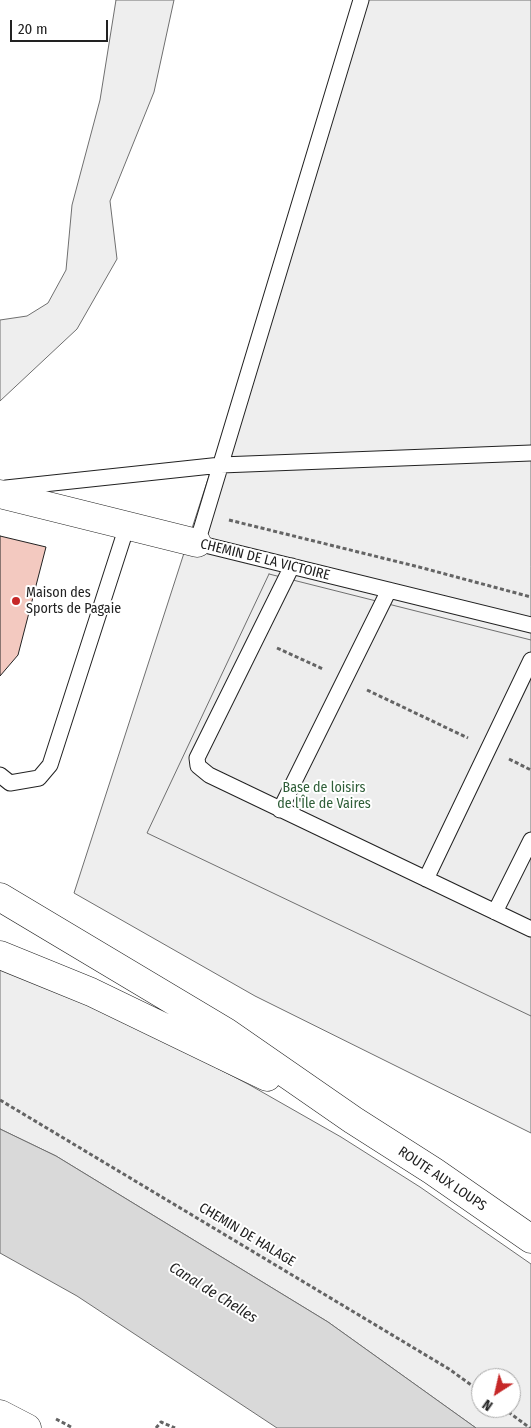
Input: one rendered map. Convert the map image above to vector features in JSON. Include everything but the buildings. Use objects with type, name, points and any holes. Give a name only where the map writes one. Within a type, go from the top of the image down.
[{"type":"street","name":"CHEMIN DE LA VICTOIRE","points":[[0,494],[126,526],[200,530]]},
{"type":"street","points":[[0,897],[226,1032],[353,1120]]},
{"type":"street","points":[[0,956],[100,996],[353,1120]]},
{"type":"street","name":"ROUTE AUX LOUPS","points":[[353,1120],[433,1171],[531,1239]]},
{"type":"street","points":[[0,1414],[27,1428]]},
{"type":"lane","points":[[200,530],[360,0]]},
{"type":"lane","points":[[0,489],[221,465],[531,453]]},
{"type":"lane","points":[[0,775],[10,783],[39,778],[50,765],[126,526]]},
{"type":"lane","name":"CHEMIN DE LA VICTOIRE","points":[[200,530],[292,566],[531,625]]},
{"type":"lane","points":[[292,566],[197,758],[198,766],[209,776],[531,929]]},
{"type":"lane","points":[[280,810],[389,590]]},
{"type":"lane","points":[[426,879],[531,660]]},
{"type":"lane","points":[[495,912],[531,840]]},
{"type":"path","points":[[200,530],[242,523],[531,596]]},
{"type":"path","points":[[256,638],[345,679],[531,770]]},
{"type":"path","name":"CHEMIN DE HALAGE","points":[[0,1100],[449,1370],[471,1385]]},
{"type":"path","points":[[516,1418],[530,1428]]},
{"type":"path","points":[[156,1428],[161,1422],[175,1428]]},
{"type":"green space","points":[[116,0],[174,0],[154,92],[110,201],[117,259],[77,329],[0,401],[0,320],[27,316],[48,303],[66,270],[72,205],[100,100]]},
{"type":"green space","name":"Base de loisirs de l'Île de Vaires","points":[[363,0],[531,0],[531,1133],[255,996],[74,893]]},
{"type":"green space","points":[[0,967],[105,1010],[248,1084],[341,1137],[420,1187],[531,1264],[531,1428],[476,1428],[328,1322],[56,1156],[0,1129]]},
{"type":"shaded area","points":[[269,574],[531,640],[531,1016],[147,833]]},
{"type":"water","name":"Canal de Chelles","points":[[0,1129],[56,1156],[328,1322],[476,1428],[277,1428],[77,1296],[0,1253]]},
{"type":"place","name":"Maison des Sports de Pagaie","points":[[16,601]]}]
